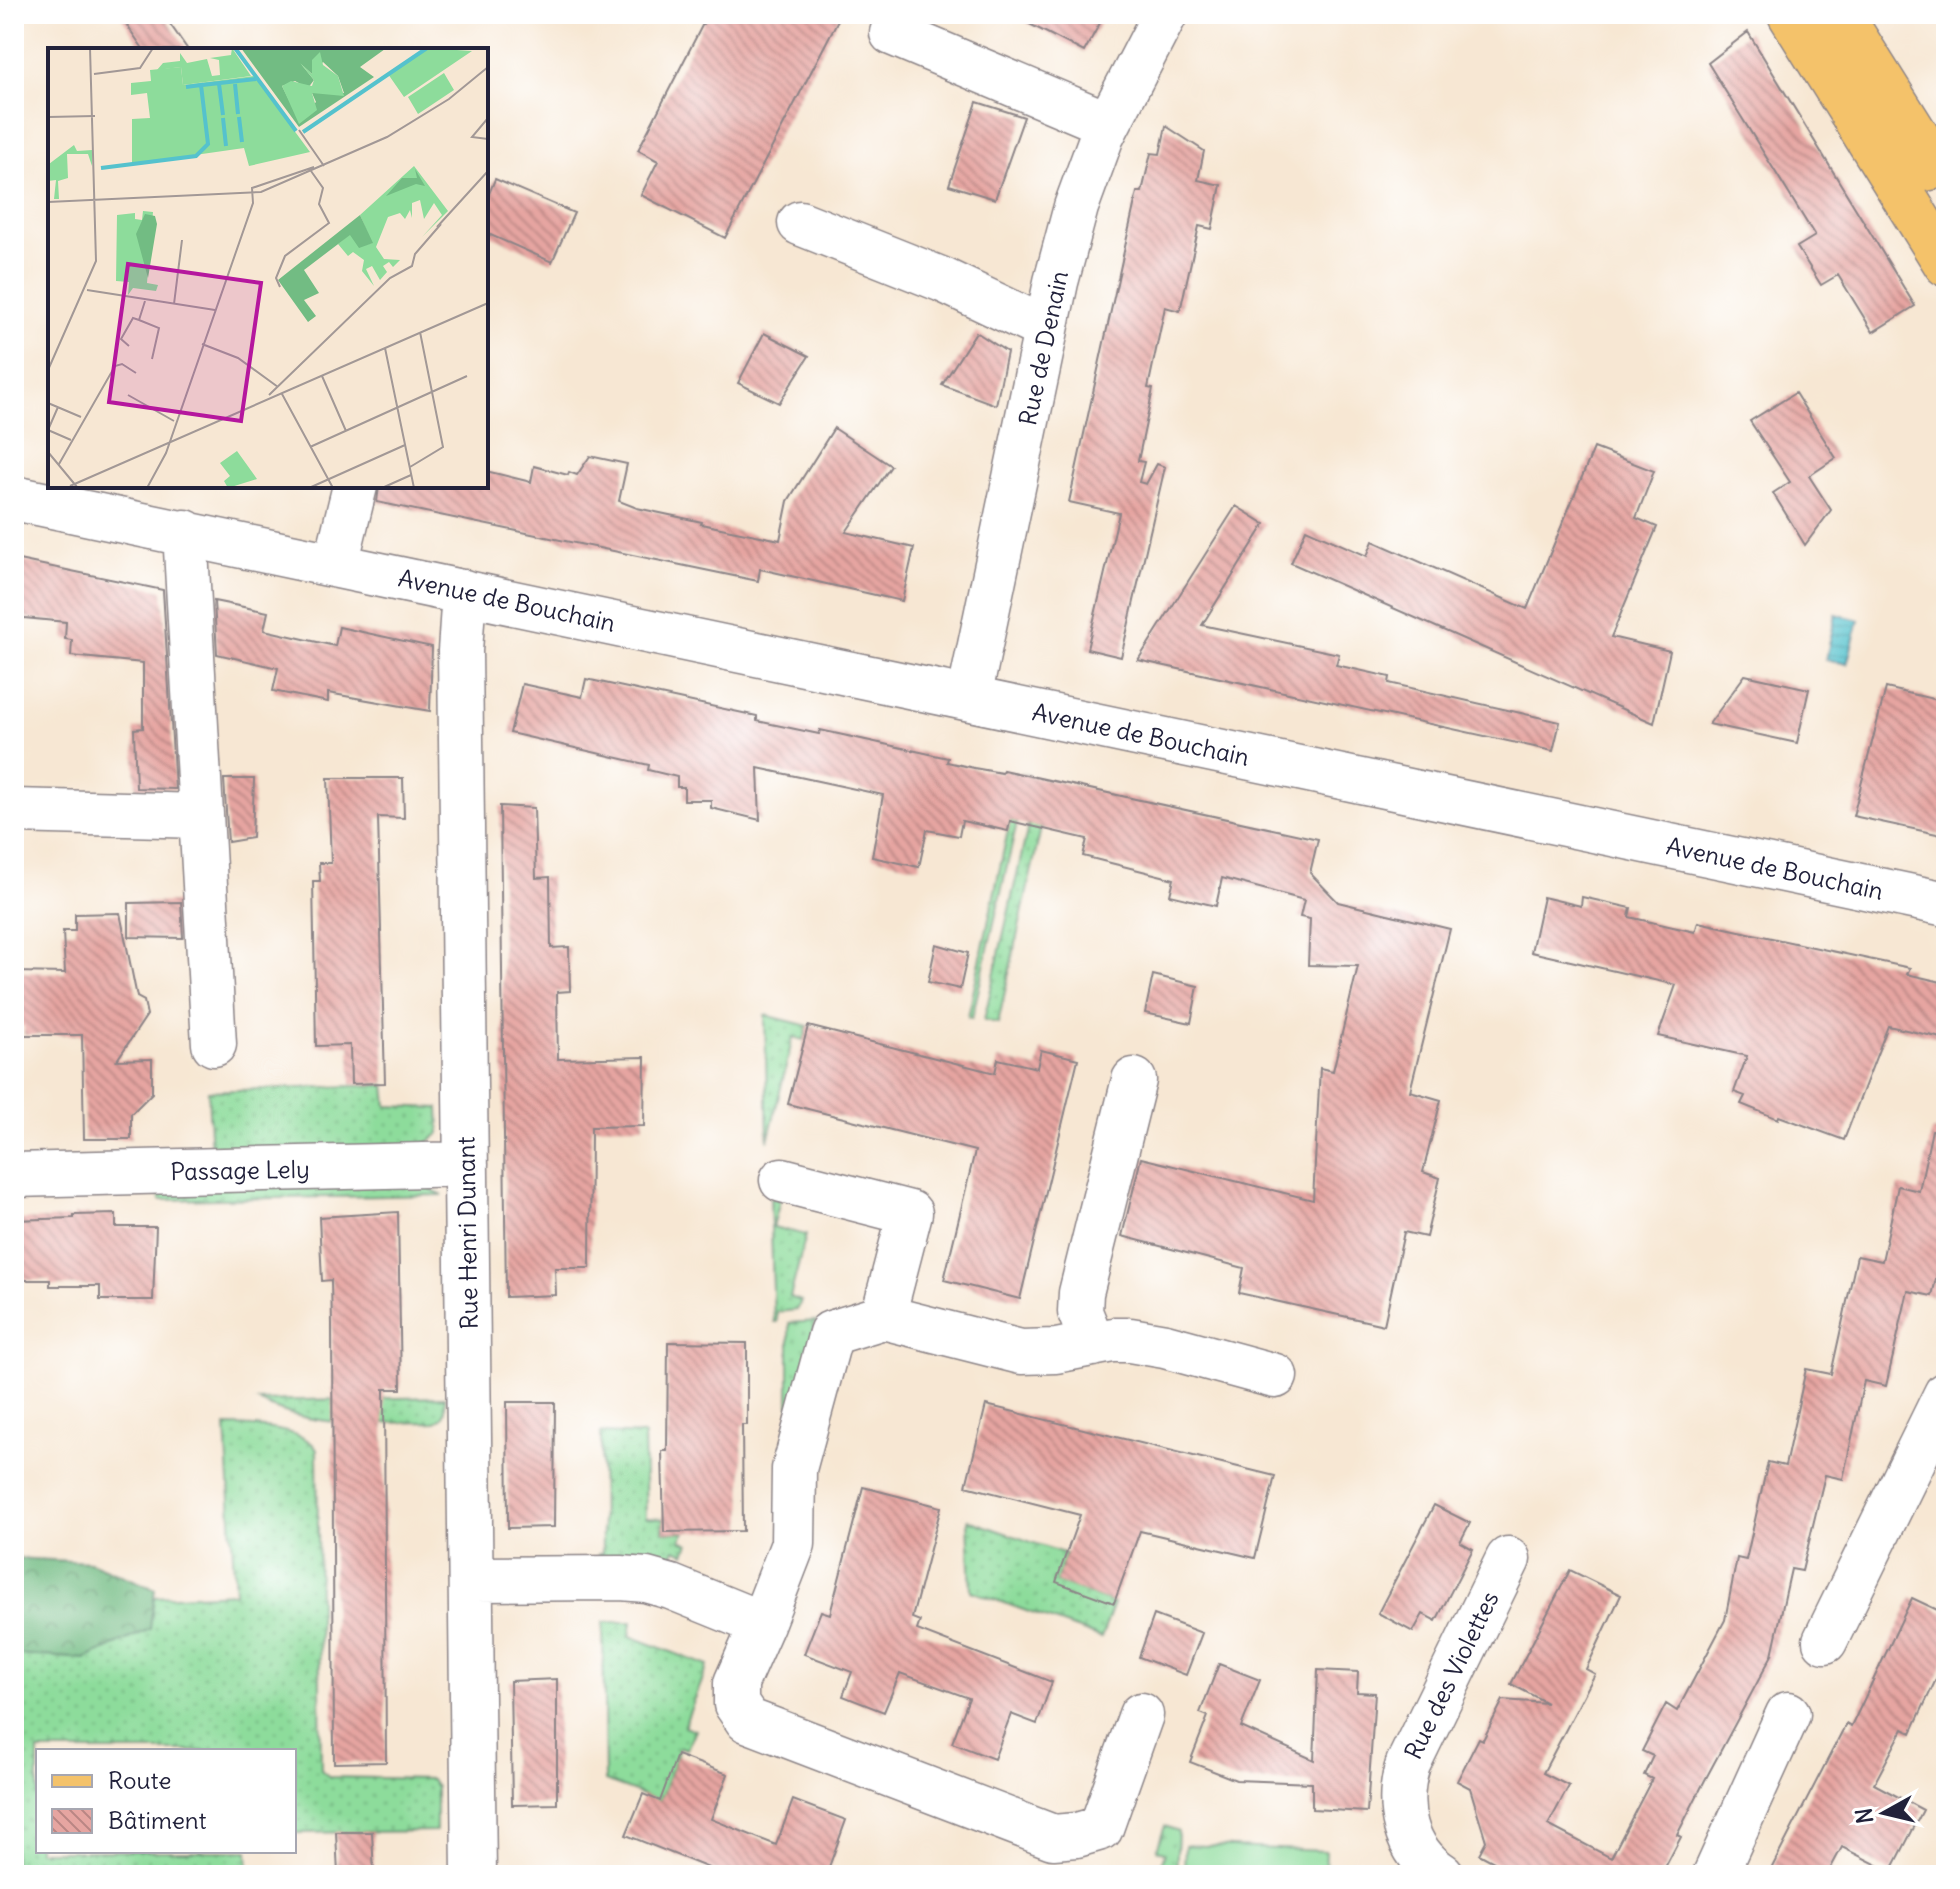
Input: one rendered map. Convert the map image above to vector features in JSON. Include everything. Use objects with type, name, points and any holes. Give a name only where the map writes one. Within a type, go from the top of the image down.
[{"type":"main road","points":[[1790,14],[1946,264]]},
{"type":"main road","points":[[1810,14],[1900,157],[1911,170],[1941,175]]},
{"type":"main road","points":[[1840,14],[1941,175]]},
{"type":"street","name":"Rue de Denain","points":[[969,698],[1046,329],[1076,207],[1108,124],[1165,14]]},
{"type":"street","points":[[892,33],[1108,124]]},
{"type":"street","points":[[800,223],[943,280],[1046,329]]},
{"type":"street","points":[[336,564],[355,488]]},
{"type":"street","name":"Avenue de Bouchain","points":[[14,498],[1946,904]]},
{"type":"street","points":[[185,532],[214,1044]]},
{"type":"street","name":"Rue Henri Dunant","points":[[464,592],[460,651],[474,1875]]},
{"type":"street","points":[[14,811],[201,816]]},
{"type":"street","points":[[1093,1344],[1080,1312],[1081,1293],[1134,1080]]},
{"type":"street","name":"Passage Lely","points":[[14,1175],[466,1164]]},
{"type":"street","points":[[782,1180],[910,1213],[883,1317]]},
{"type":"street","points":[[1141,1715],[1101,1828],[1077,1835],[1053,1837],[747,1720],[736,1704],[736,1683],[793,1544],[794,1469],[831,1333],[883,1317],[1021,1352],[1056,1351],[1130,1340],[1165,1346],[1275,1376]]},
{"type":"street","points":[[1825,1641],[1946,1394]]},
{"type":"street","name":"Rue des Violettes","points":[[1442,1875],[1418,1854],[1410,1838],[1401,1801],[1402,1781],[1508,1559]]},
{"type":"street","points":[[472,1579],[646,1580],[762,1624]]},
{"type":"street","points":[[1715,1875],[1788,1714]]},
{"type":"green space","points":[[1020,774],[1028,775],[972,1018],[968,1017]]},
{"type":"green space","points":[[1039,778],[1041,828],[998,1023],[984,1020]]},
{"type":"green space","points":[[765,1015],[808,1026],[804,1040],[793,1037],[768,1141]]},
{"type":"green space","points":[[385,1085],[387,1106],[439,1108],[440,1133],[423,1146],[211,1155],[208,1091]]},
{"type":"green space","points":[[420,1184],[443,1195],[160,1200],[159,1186]]},
{"type":"green space","points":[[770,1198],[780,1200],[773,1227],[806,1235],[790,1297],[801,1301],[797,1310],[777,1312],[777,1322],[774,1322]]},
{"type":"green space","points":[[816,1321],[789,1425],[789,1323]]},
{"type":"green space","points":[[445,1397],[443,1415],[435,1422],[322,1420],[300,1417],[258,1401]]},
{"type":"green space","points":[[226,1426],[262,1428],[301,1437],[317,1450],[321,1770],[331,1777],[431,1779],[436,1787],[436,1831],[296,1833],[296,1749],[36,1749],[36,1853],[248,1853],[249,1875],[14,1875],[14,1604],[235,1593]]},
{"type":"green space","points":[[601,1433],[644,1435],[646,1518],[663,1519],[663,1532],[685,1532],[680,1540],[689,1544],[685,1553],[675,1549],[667,1569],[598,1563],[598,1554],[602,1554]]},
{"type":"green space","points":[[968,1520],[1066,1554],[1056,1582],[1114,1603],[1101,1638],[971,1591]]},
{"type":"green space","points":[[14,1558],[90,1562],[155,1589],[150,1629],[85,1659],[14,1654]]},
{"type":"green space","points":[[603,1622],[632,1622],[630,1636],[708,1666],[684,1726],[695,1730],[687,1749],[680,1747],[660,1801],[605,1781]]},
{"type":"green space","points":[[1165,1826],[1178,1831],[1176,1875],[1157,1875],[1165,1853],[1157,1849]]},
{"type":"green space","points":[[1185,1845],[1326,1851],[1325,1875],[1184,1875]]},
{"type":"water","points":[[1836,614],[1859,620],[1847,664],[1826,659]]},
{"type":"building","points":[[119,14],[163,14],[187,48],[143,48]]},
{"type":"building","points":[[708,14],[841,14],[725,238],[641,195],[658,161],[638,150]]},
{"type":"building","points":[[1010,14],[1105,14],[1084,52]]},
{"type":"building","points":[[1748,32],[1915,306],[1873,332],[1838,275],[1821,285],[1797,247],[1815,236],[1708,63]]},
{"type":"building","points":[[977,102],[1024,117],[995,199],[949,185]]},
{"type":"building","points":[[1166,126],[1204,151],[1198,180],[1221,185],[1212,229],[1199,226],[1180,311],[1165,307],[1148,388],[1153,389],[1138,461],[1144,462],[1139,482],[1146,484],[1157,464],[1165,467],[1121,657],[1087,649],[1119,513],[1069,502],[1137,192],[1142,192],[1151,153],[1160,154]]},
{"type":"building","points":[[495,179],[574,213],[552,262],[488,234],[488,196]]},
{"type":"building","points":[[976,332],[1007,352],[996,405],[942,385]]},
{"type":"building","points":[[764,333],[809,356],[779,403],[738,383]]},
{"type":"building","points":[[1795,393],[1836,458],[1809,476],[1831,510],[1805,545],[1773,493],[1790,482],[1750,421]]},
{"type":"building","points":[[834,428],[891,466],[846,532],[914,548],[902,601],[760,569],[758,581],[377,502],[379,488],[488,488],[488,471],[531,482],[534,466],[577,475],[590,456],[627,464],[619,501],[701,524],[780,540],[788,501]]},
{"type":"building","points":[[1594,448],[1654,471],[1636,518],[1657,527],[1611,637],[1670,651],[1654,723],[1291,563],[1306,529],[1367,556],[1373,541],[1527,609]]},
{"type":"building","points":[[1236,506],[1265,524],[1202,625],[1339,654],[1336,665],[1390,677],[1389,683],[1560,722],[1553,751],[1138,660]]},
{"type":"building","points":[[14,559],[163,590],[175,789],[136,788],[134,729],[143,728],[143,663],[71,656],[72,640],[65,639],[66,622],[14,617]]},
{"type":"building","points":[[214,601],[268,612],[264,630],[335,646],[339,627],[432,647],[430,711],[328,693],[328,702],[273,691],[278,668],[217,654]]},
{"type":"building","points":[[1745,675],[1809,689],[1797,743],[1709,724]]},
{"type":"building","points":[[586,679],[757,716],[757,721],[819,734],[820,730],[948,758],[947,762],[974,768],[1002,773],[1003,770],[1318,839],[1310,873],[1338,902],[1450,929],[1410,1091],[1441,1100],[1423,1172],[1440,1178],[1426,1237],[1404,1232],[1384,1325],[1239,1293],[1244,1268],[1122,1236],[1141,1158],[1313,1200],[1320,1068],[1333,1071],[1358,966],[1308,965],[1310,919],[1300,917],[1304,900],[1222,878],[1216,906],[1170,895],[1174,879],[1083,856],[1087,839],[1010,821],[1008,831],[962,821],[959,836],[927,830],[919,867],[872,857],[883,795],[758,768],[760,820],[711,808],[711,800],[684,800],[684,787],[677,787],[677,777],[648,770],[649,765],[510,733],[522,684],[582,697]]},
{"type":"building","points":[[1886,688],[1946,702],[1946,836],[1853,816]]},
{"type":"building","points":[[328,778],[403,778],[404,818],[378,817],[385,1083],[351,1084],[350,1045],[316,1046],[313,881],[320,881],[319,863],[331,863]]},
{"type":"building","points":[[224,779],[254,779],[252,838],[228,842]]},
{"type":"building","points":[[500,806],[534,808],[536,878],[550,877],[551,948],[569,947],[570,991],[557,992],[558,1059],[645,1057],[644,1126],[591,1127],[590,1268],[555,1268],[556,1295],[506,1297]]},
{"type":"building","points":[[1543,897],[1581,906],[1582,897],[1631,908],[1629,917],[1695,932],[1698,922],[1910,968],[1907,974],[1946,983],[1946,1039],[1888,1026],[1844,1140],[1779,1116],[1778,1119],[1741,1104],[1745,1096],[1734,1092],[1747,1056],[1658,1036],[1676,985],[1531,952]]},
{"type":"building","points":[[181,902],[183,938],[129,937],[129,903]]},
{"type":"building","points":[[120,913],[137,997],[144,1001],[147,1015],[117,1060],[152,1059],[152,1093],[131,1114],[131,1139],[84,1139],[82,1035],[24,1035],[24,1026],[14,1026],[14,972],[65,973],[63,931],[75,931],[75,914]]},
{"type":"building","points":[[936,944],[968,953],[960,989],[928,982]]},
{"type":"building","points":[[1153,975],[1198,986],[1191,1023],[1145,1013]]},
{"type":"building","points":[[808,1026],[995,1073],[998,1059],[1037,1068],[1041,1050],[1078,1059],[1020,1299],[944,1280],[975,1151],[788,1104]]},
{"type":"building","points":[[1932,1130],[1946,1132],[1946,1235],[1932,1296],[1908,1291],[1886,1386],[1864,1381],[1843,1479],[1825,1475],[1802,1571],[1791,1569],[1772,1655],[1677,1835],[1681,1837],[1661,1875],[1518,1875],[1479,1854],[1486,1841],[1470,1788],[1457,1781],[1503,1700],[1547,1703],[1511,1684],[1570,1570],[1621,1595],[1586,1669],[1595,1674],[1543,1773],[1569,1786],[1548,1825],[1611,1858],[1652,1779],[1644,1775],[1653,1756],[1642,1751],[1666,1704],[1677,1711],[1725,1620],[1737,1558],[1746,1560],[1768,1462],[1785,1466],[1806,1369],[1831,1374],[1857,1256],[1882,1261],[1898,1186],[1919,1191]]},
{"type":"building","points":[[398,1212],[401,1389],[384,1389],[386,1762],[334,1763],[331,1280],[322,1281],[319,1217]]},
{"type":"building","points":[[116,1214],[116,1227],[156,1227],[153,1300],[100,1300],[100,1286],[50,1286],[50,1280],[14,1280],[14,1220]]},
{"type":"building","points":[[668,1342],[747,1343],[747,1425],[742,1425],[743,1531],[664,1532],[662,1451],[667,1451]]},
{"type":"building","points":[[507,1402],[555,1402],[554,1527],[508,1528]]},
{"type":"building","points":[[986,1405],[1275,1476],[1255,1558],[1140,1531],[1114,1603],[1056,1582],[1080,1515],[966,1486]]},
{"type":"building","points":[[863,1487],[941,1507],[912,1618],[920,1621],[917,1630],[1052,1682],[1037,1724],[1011,1714],[994,1759],[952,1743],[969,1698],[900,1673],[884,1712],[843,1696],[852,1672],[804,1654],[821,1611],[830,1614]]},
{"type":"building","points":[[1434,1505],[1470,1523],[1460,1542],[1473,1549],[1436,1621],[1423,1614],[1413,1632],[1378,1613]]},
{"type":"building","points":[[1912,1598],[1946,1614],[1946,1658],[1911,1733],[1903,1729],[1874,1784],[1923,1810],[1891,1872],[1842,1847],[1827,1875],[1768,1875],[1846,1724],[1851,1727]]},
{"type":"building","points":[[1154,1615],[1202,1633],[1186,1675],[1139,1657]]},
{"type":"building","points":[[1219,1664],[1260,1680],[1241,1727],[1314,1760],[1318,1670],[1358,1672],[1357,1692],[1375,1693],[1367,1812],[1312,1809],[1312,1783],[1236,1780],[1190,1762],[1208,1716],[1200,1713]]},
{"type":"building","points":[[557,1679],[557,1804],[512,1805],[510,1681]]},
{"type":"building","points":[[677,1755],[728,1774],[711,1819],[776,1845],[793,1800],[846,1820],[829,1867],[846,1875],[726,1875],[626,1835],[643,1794],[660,1801]]},
{"type":"building","points":[[336,1832],[372,1832],[374,1875],[338,1875]]}]
